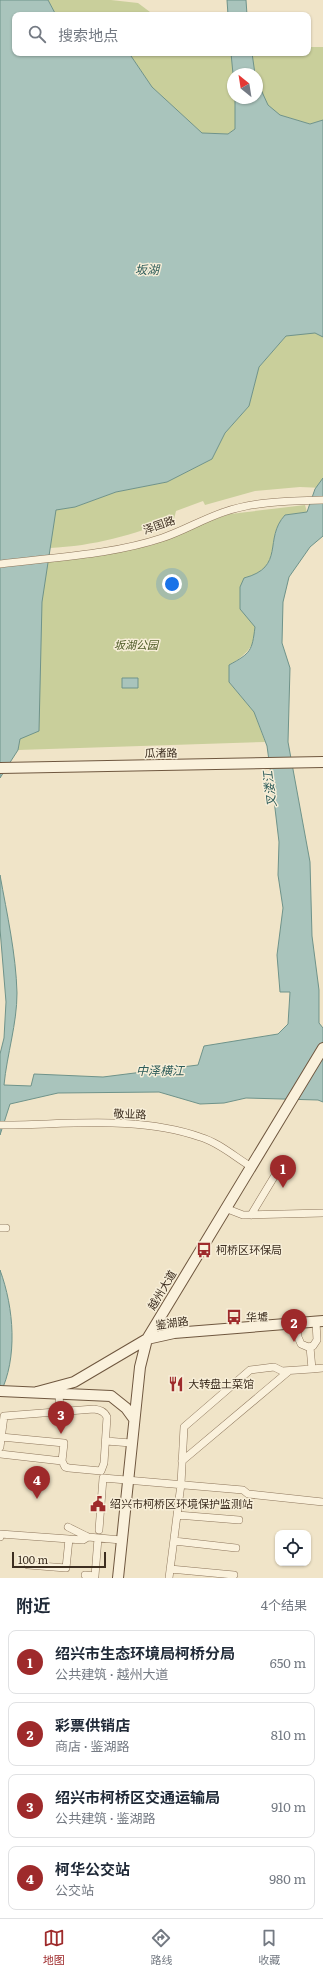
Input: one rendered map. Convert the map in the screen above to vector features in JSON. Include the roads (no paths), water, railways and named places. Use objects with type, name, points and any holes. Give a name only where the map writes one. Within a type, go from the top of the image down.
[{"type":"street","name":"泽国路","points":[[0,564],[118,548],[162,538],[225,512],[271,502],[323,500]]},
{"type":"street","name":"瓜渚路","points":[[0,768],[323,762]]},
{"type":"street","name":"越州大道","points":[[118,1578],[140,1367],[147,1339],[250,1166],[323,1048]]},
{"type":"street","name":"敬业路","points":[[2,1125],[125,1124],[167,1127],[202,1137],[250,1166]]},
{"type":"street","points":[[251,1215],[277,1172],[289,1172]]},
{"type":"street","points":[[225,1208],[243,1215],[323,1214]]},
{"type":"street","points":[[310,1347],[313,1346],[317,1340],[320,1322]]},
{"type":"street","name":"鉴湖路","points":[[37,1392],[74,1382],[147,1339],[174,1333],[320,1322]]},
{"type":"street","points":[[296,1324],[298,1337],[301,1344],[310,1347]]},
{"type":"street","points":[[310,1347],[312,1369]]},
{"type":"street","points":[[169,1578],[181,1484],[184,1427],[250,1370],[274,1367],[282,1371],[323,1368]]},
{"type":"street","points":[[182,1461],[289,1370]]},
{"type":"street","points":[[0,1391],[111,1396],[126,1408],[134,1419]]},
{"type":"street","points":[[59,1393],[60,1412]]},
{"type":"street","points":[[0,1447],[1,1437],[4,1416],[94,1409],[105,1413],[107,1417],[103,1468],[100,1470],[65,1467],[62,1461],[64,1443],[1,1437]]},
{"type":"street","points":[[106,1441],[131,1443]]},
{"type":"street","points":[[0,1454],[62,1461]]},
{"type":"street","points":[[99,1530],[103,1478],[244,1490],[248,1494],[323,1502]]},
{"type":"street","points":[[177,1515],[239,1520]]},
{"type":"street","points":[[68,1527],[88,1538]]},
{"type":"street","points":[[0,1537],[0,1534],[83,1540],[88,1538],[98,1538],[121,1540]]},
{"type":"street","points":[[86,1575],[95,1576],[98,1538]]},
{"type":"street","points":[[28,1565],[66,1568],[69,1539]]},
{"type":"street","points":[[174,1541],[236,1548]]},
{"type":"street","points":[[170,1569],[234,1575]]},
{"type":"water","name":"坂湖","points":[[0,0],[48,0],[54,12],[12,12],[12,56],[131,56],[152,87],[202,133],[228,134],[235,129],[235,104],[263,104],[263,94],[268,105],[280,115],[310,124],[323,120],[323,337],[315,333],[286,336],[259,367],[249,406],[225,433],[212,459],[167,482],[116,492],[75,507],[56,510],[42,602],[39,731],[20,739],[18,750],[0,778]]},
{"type":"water","points":[[227,0],[246,0],[247,12],[228,12]]},
{"type":"water","points":[[231,56],[252,56],[254,68],[232,68]]},
{"type":"water","name":"中泽横江","points":[[323,478],[323,536],[310,547],[289,577],[283,602],[282,643],[290,668],[288,742],[310,862],[312,936],[319,990],[319,1023],[323,1028],[323,1102],[318,1100],[246,1098],[224,1103],[200,1104],[159,1092],[58,1093],[10,1104],[0,1135],[0,1054],[4,1038],[6,1002],[0,929],[0,875],[13,949],[17,993],[14,1028],[4,1085],[31,1086],[34,1074],[103,1077],[198,1065],[204,1046],[278,1034],[288,1024],[290,992],[280,992],[277,955],[283,908],[278,875],[279,842],[267,746],[254,712],[229,682],[229,665],[246,654],[253,641],[255,627],[240,609],[240,587],[244,578],[257,573],[265,567],[270,560],[275,533],[279,524],[285,515],[307,512],[315,489]]},
{"type":"water","points":[[122,678],[138,678],[138,688],[122,688]]},
{"type":"water","points":[[0,1270],[5,1285],[11,1316],[12,1349],[6,1380],[0,1394]]},
{"type":"place","name":"绍兴市生态环境局柯桥分局","points":[[283,1188]]},
{"type":"place","name":"柯桥区环保局","points":[[204,1250]]},
{"type":"place","name":"华墟","points":[[234,1317]]},
{"type":"place","name":"彩票供销店","points":[[294,1342]]},
{"type":"place","name":"大转盘土菜馆","points":[[176,1384]]},
{"type":"place","name":"绍兴市柯桥区交通运输局","points":[[61,1434]]},
{"type":"place","name":"柯华公交站","points":[[37,1499]]},
{"type":"place","name":"绍兴市柯桥区环境保护监测站","points":[[98,1504]]},
{"type":"park label","name":"坂湖公园","points":[[136,645]]},
{"type":"water label","name":"叉溇江","points":[[270,789]]}]
